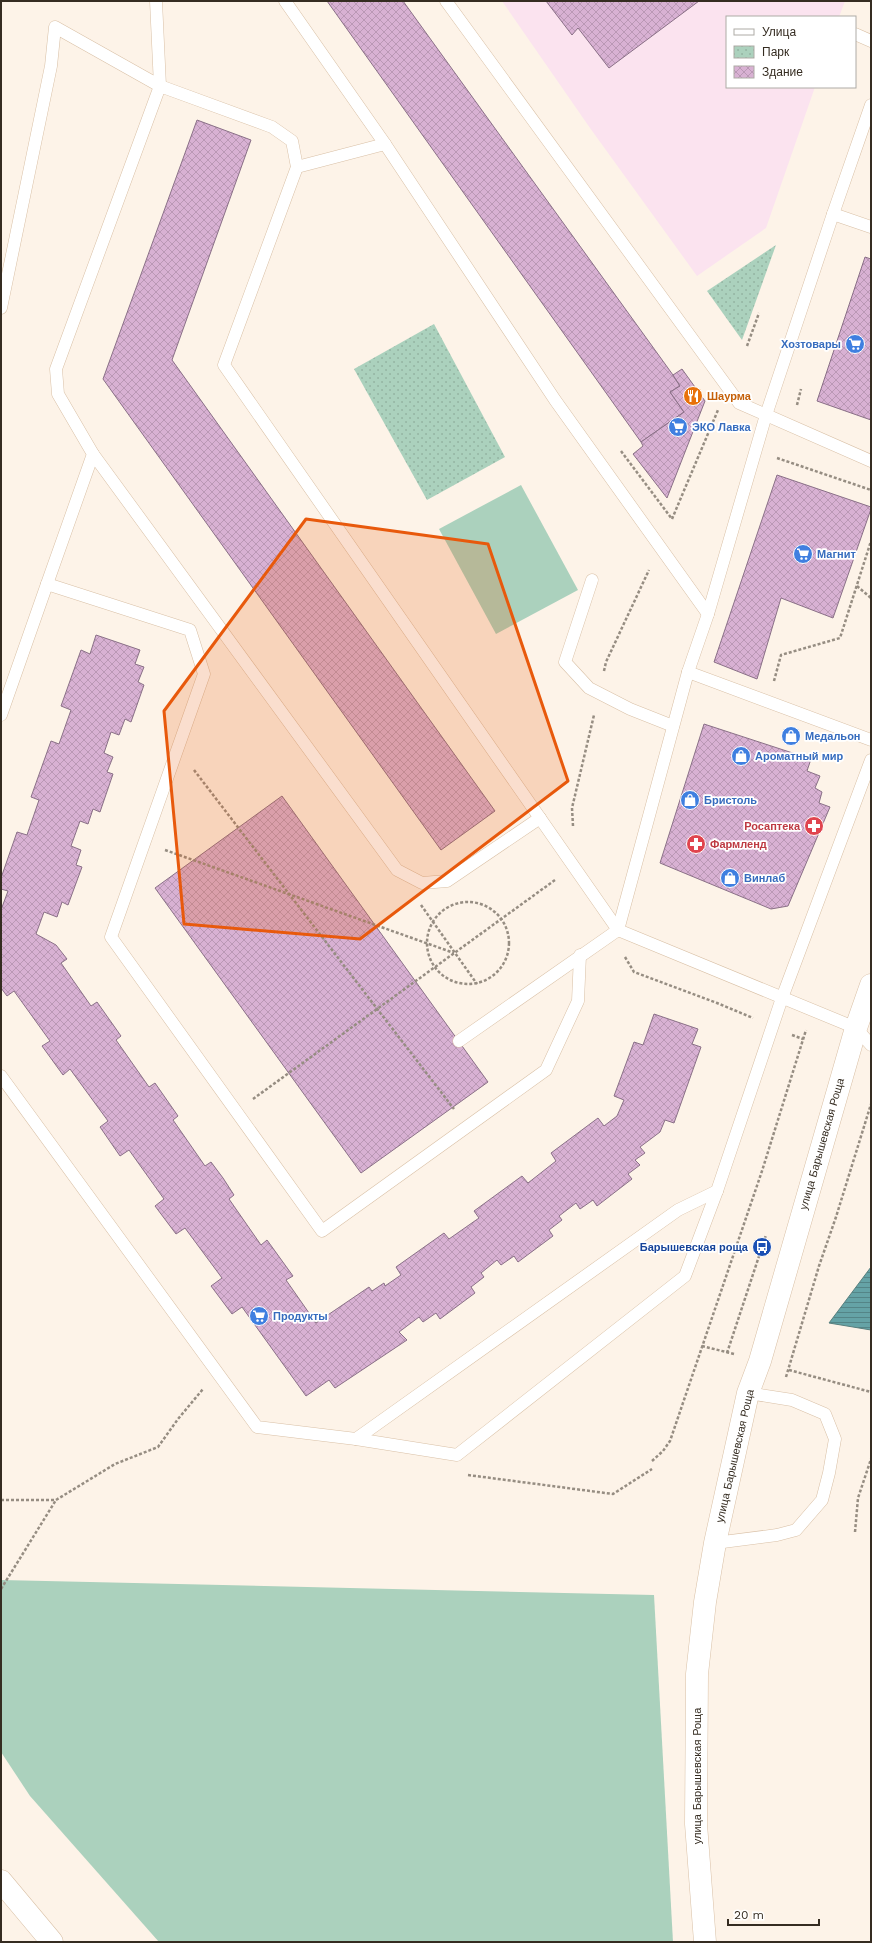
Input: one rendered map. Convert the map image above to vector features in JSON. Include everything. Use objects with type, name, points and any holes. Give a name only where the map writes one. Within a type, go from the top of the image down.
[{"type":"street","name":"улица Барышевская Роща","points":[[704,1942],[696,1824],[697,1674],[705,1602],[715,1543],[748,1393],[760,1361],[856,1028],[871,985]]},
{"type":"street","points":[[1,1881],[52,1942]]},
{"type":"lane","points":[[156,1],[160,86],[56,369],[58,394],[93,454],[397,870],[422,883],[447,881],[540,818]]},
{"type":"lane","points":[[285,1],[385,144],[555,400],[708,614]]},
{"type":"lane","points":[[446,1],[739,403],[871,462]]},
{"type":"lane","points":[[1,308],[50,66],[55,27],[160,86],[272,127],[292,142],[297,167],[224,365],[618,930],[856,1028],[871,1045]]},
{"type":"lane","points":[[856,34],[871,40]]},
{"type":"lane","points":[[459,1041],[580,955],[618,930],[688,672],[708,614],[766,415],[871,105]]},
{"type":"lane","points":[[297,167],[385,144]]},
{"type":"lane","points":[[833,214],[871,227]]},
{"type":"lane","points":[[1,715],[93,454]]},
{"type":"lane","points":[[592,580],[565,662],[589,688],[630,709],[673,726]]},
{"type":"lane","points":[[47,584],[190,630],[204,674],[111,937],[322,1231],[546,1070],[578,1001],[580,955]]},
{"type":"lane","points":[[688,672],[871,740]]},
{"type":"lane","points":[[1,1076],[257,1427],[356,1438],[457,1455],[685,1276],[717,1191],[782,998],[871,760]]},
{"type":"lane","points":[[356,1438],[678,1210],[717,1191]]},
{"type":"lane","points":[[715,1543],[777,1535],[796,1530],[822,1500],[829,1473],[835,1440],[825,1414],[792,1400],[748,1393]]},
{"type":"path","points":[[747,346],[759,314]]},
{"type":"path","points":[[617,446],[672,519],[718,409]]},
{"type":"path","points":[[774,465],[777,458]]},
{"type":"path","points":[[767,702],[781,655],[840,638],[871,541]]},
{"type":"path","points":[[857,586],[871,598]]},
{"type":"path","points":[[177,749],[468,1127]]},
{"type":"path","points":[[145,843],[454,953]]},
{"type":"path","points":[[236,1111],[574,867]]},
{"type":"path","points":[[397,870],[454,953],[478,984]]},
{"type":"path","points":[[474,902],[490,908],[501,919],[508,934],[509,950],[503,965],[492,977],[478,984],[461,985],[446,979],[434,968],[427,953],[427,937],[432,922],[443,910],[458,903],[474,902]]},
{"type":"path","points":[[652,1460],[663,1451],[670,1441],[762,1171],[813,1010]]},
{"type":"path","points":[[871,1104],[836,1217],[819,1266],[789,1370],[871,1392]]},
{"type":"path","points":[[702,1346],[734,1354]]},
{"type":"path","points":[[1,1589],[56,1500],[115,1464],[158,1447],[178,1419],[208,1383]]},
{"type":"path","points":[[855,1532],[858,1498],[871,1460]]},
{"type":"path","points":[[464,1475],[613,1494],[652,1469]]},
{"type":"path","points":[[1,1500],[56,1500]]},
{"type":"highlighted area","points":[[306,519],[488,544],[568,781],[360,939],[184,924],[164,711]]},
{"type":"shaded area","points":[[502,1],[845,1],[839,16],[726,16],[726,88],[815,88],[766,228],[697,276],[590,128]]},
{"type":"green space","points":[[776,245],[742,340],[707,291]]},
{"type":"green space","points":[[434,324],[505,457],[427,500],[354,369]]},
{"type":"green space","points":[[521,485],[578,590],[496,634],[439,529]]},
{"type":"green space","points":[[1,1580],[654,1595],[673,1942],[159,1942],[30,1796],[1,1752]]},
{"type":"water","points":[[871,1267],[871,1330],[829,1323]]},
{"type":"building","points":[[327,1],[403,1],[673,375],[680,386],[670,392],[684,412],[641,442]]},
{"type":"building","points":[[546,1],[699,1],[609,68],[578,28],[572,35]]},
{"type":"building","points":[[197,120],[251,140],[172,360],[495,811],[441,850],[103,379]]},
{"type":"building","points":[[865,257],[871,259],[871,420],[817,401]]},
{"type":"building","name":"ЭКО Лавка","points":[[682,369],[705,401],[667,498],[633,454],[643,446],[641,442],[684,412],[670,392],[680,386],[673,375]]},
{"type":"building","name":"Магнит","points":[[777,475],[871,507],[871,509],[833,618],[781,598],[757,679],[714,662]]},
{"type":"building","points":[[96,635],[140,650],[135,664],[144,667],[138,682],[144,685],[131,722],[125,719],[119,735],[111,732],[104,753],[113,757],[107,772],[113,774],[100,812],[93,809],[88,824],[80,821],[71,846],[81,850],[76,865],[82,867],[68,905],[62,902],[57,917],[44,912],[36,934],[56,945],[67,959],[61,963],[91,1006],[97,1002],[121,1036],[116,1040],[149,1087],[155,1083],[178,1116],[173,1120],[205,1166],[211,1162],[223,1178],[234,1195],[229,1199],[261,1245],[267,1240],[293,1276],[286,1280],[316,1323],[369,1287],[372,1291],[384,1283],[385,1286],[401,1275],[396,1267],[444,1233],[449,1239],[479,1218],[474,1211],[522,1176],[528,1183],[556,1161],[551,1153],[598,1118],[604,1126],[617,1116],[624,1100],[614,1096],[634,1042],[643,1045],[654,1014],[698,1029],[692,1044],[701,1047],[674,1123],[665,1120],[660,1132],[640,1147],[645,1153],[635,1160],[640,1165],[628,1174],[632,1179],[597,1206],[593,1200],[580,1209],[576,1203],[559,1216],[562,1220],[549,1230],[553,1236],[518,1262],[514,1256],[501,1265],[497,1260],[481,1273],[484,1277],[471,1287],[475,1293],[440,1319],[436,1313],[423,1322],[419,1317],[399,1332],[407,1340],[335,1388],[329,1380],[306,1396],[242,1307],[232,1314],[211,1286],[222,1278],[185,1228],[176,1234],[155,1206],[164,1199],[129,1150],[120,1156],[100,1127],[108,1121],[70,1069],[63,1075],[42,1046],[50,1041],[14,991],[7,996],[1,988],[1,910],[8,891],[1,889],[1,878],[17,832],[27,835],[39,800],[31,797],[51,741],[59,744],[71,710],[61,706],[81,650],[90,654]]},
{"type":"building","points":[[704,724],[811,759],[807,771],[820,776],[815,788],[822,792],[819,803],[830,807],[788,906],[771,909],[660,863]]},
{"type":"building","points":[[282,796],[488,1082],[361,1173],[155,888]]},
{"type":"place","name":"Хозтовары","points":[[855,344]]},
{"type":"place","name":"Шаурма","points":[[693,396]]},
{"type":"place","name":"ЭКО Лавка","points":[[678,427]]},
{"type":"place","name":"Магнит","points":[[803,554]]},
{"type":"place","name":"Медальон","points":[[791,736]]},
{"type":"place","name":"Ароматный мир","points":[[741,756]]},
{"type":"place","name":"Бристоль","points":[[690,800]]},
{"type":"place","name":"Росаптека","points":[[814,826]]},
{"type":"place","name":"Фармленд","points":[[696,844]]},
{"type":"place","name":"Винлаб","points":[[730,878]]},
{"type":"place","name":"Барышевская роща","points":[[762,1247]]},
{"type":"place","name":"Продукты","points":[[259,1316]]}]
